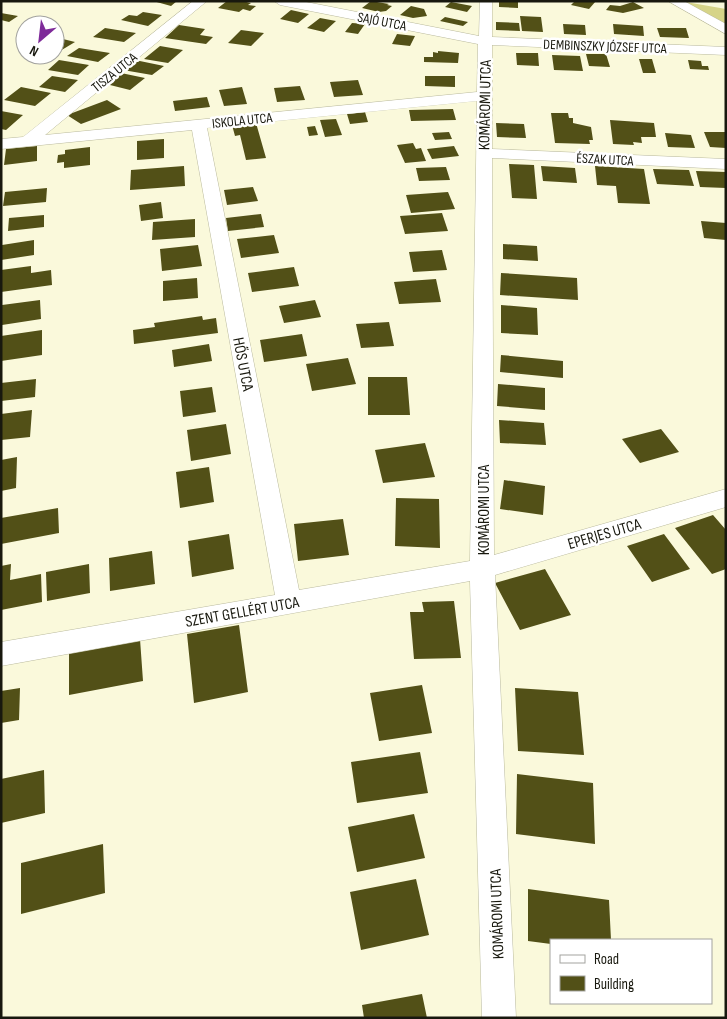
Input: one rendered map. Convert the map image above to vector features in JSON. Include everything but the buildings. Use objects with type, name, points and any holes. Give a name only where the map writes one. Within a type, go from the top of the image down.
[{"type":"street","name":"TISZA UTCA","points":[[27,142],[201,1]]},
{"type":"street","name":"SAJÓ UTCA","points":[[280,1],[485,41]]},
{"type":"street","name":"KOMÁROMI UTCA","points":[[486,1],[482,569],[500,1018]]},
{"type":"street","points":[[674,1],[726,30]]},
{"type":"street","name":"DEMBINSZKY JÓZSEF UTCA","points":[[485,41],[726,51]]},
{"type":"street","name":"ISKOLA UTCA","points":[[1,144],[484,96]]},
{"type":"street","name":"HŐS UTCA","points":[[199,125],[289,603]]},
{"type":"street","name":"ÉSZAK UTCA","points":[[484,153],[726,164]]},
{"type":"street","name":"EPERJES UTCA","points":[[482,569],[726,498]]},
{"type":"street","name":"SZENT GELLÉRT UTCA","points":[[1,654],[482,569]]},
{"type":"shaded area","points":[[680,1],[726,9],[726,25]]}]
